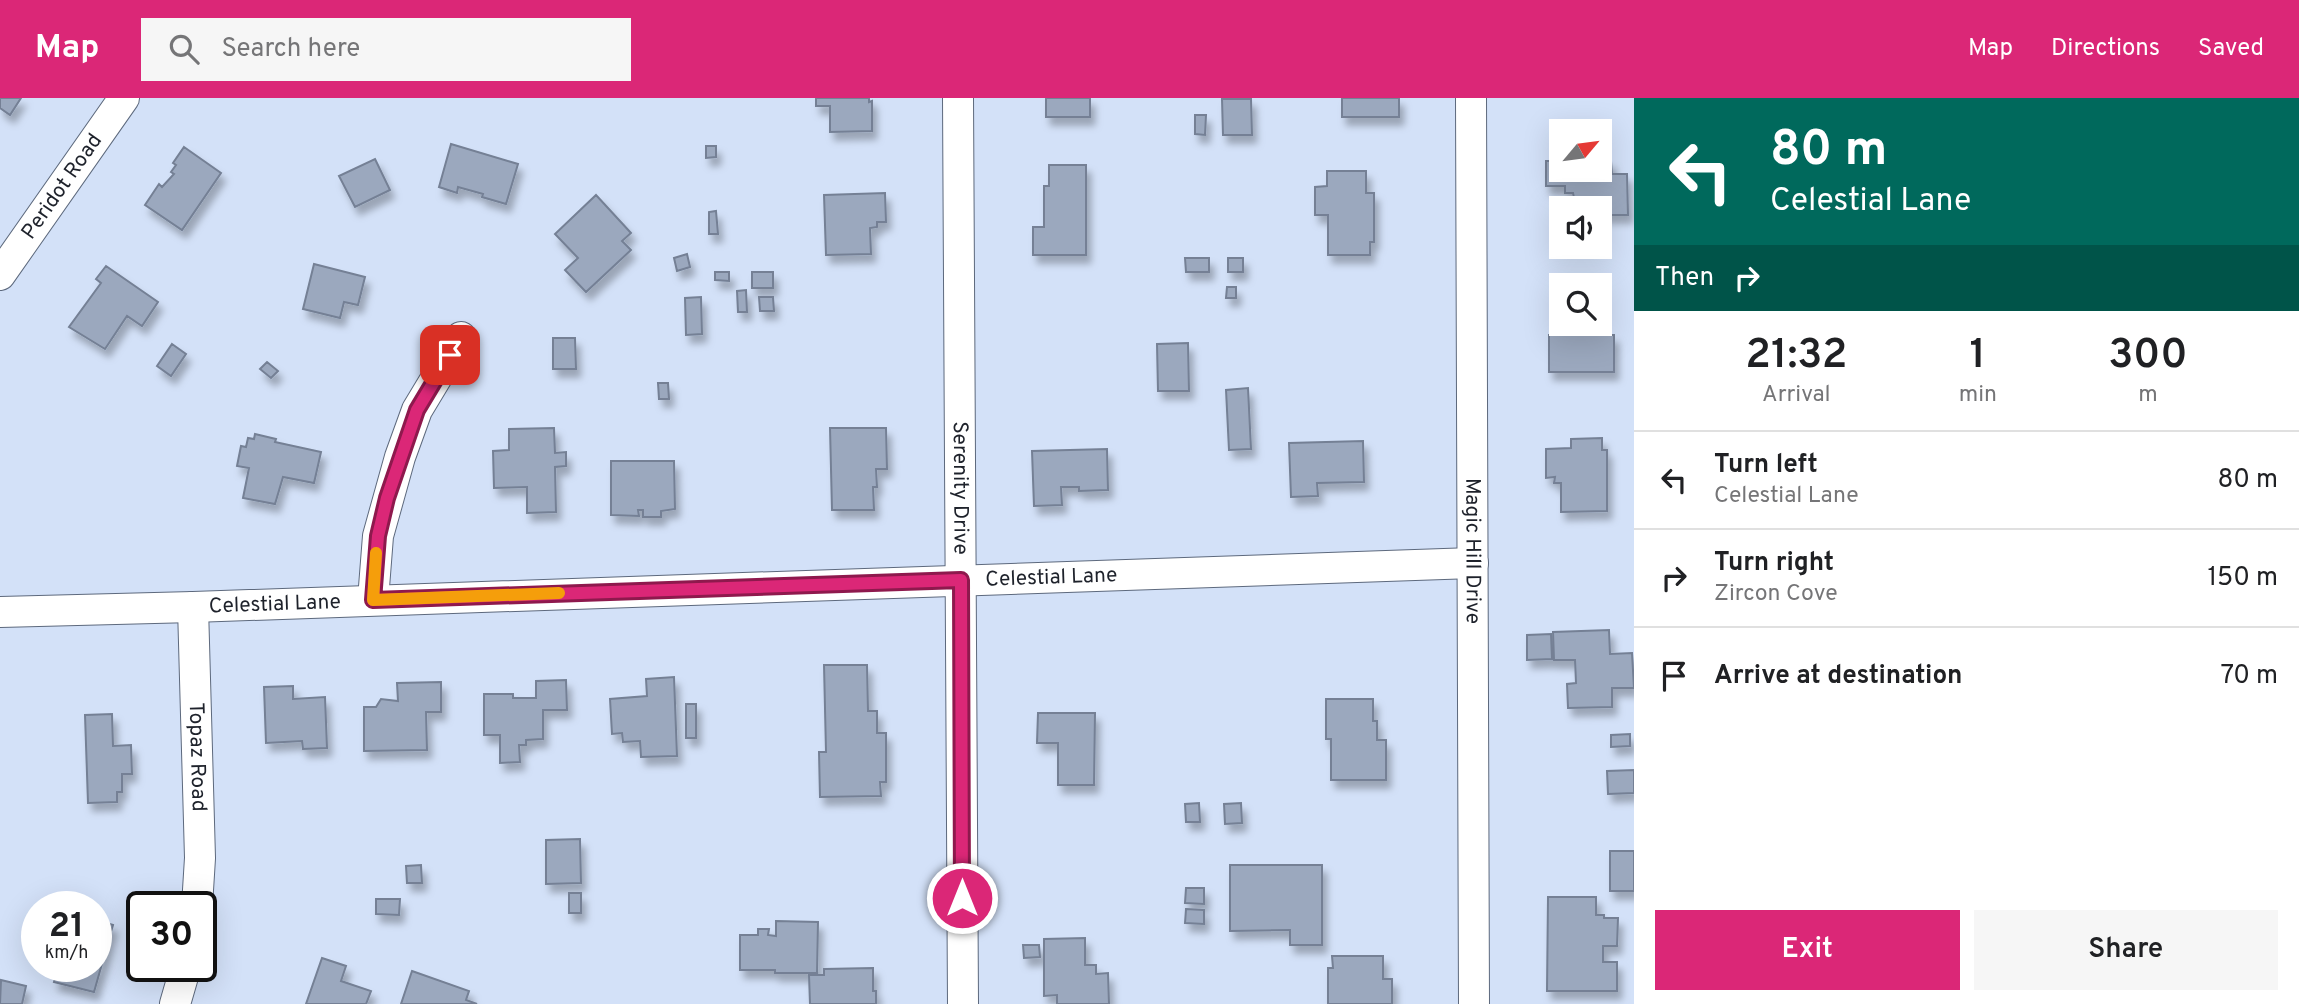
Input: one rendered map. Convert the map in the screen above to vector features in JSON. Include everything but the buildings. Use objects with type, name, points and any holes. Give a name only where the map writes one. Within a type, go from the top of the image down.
[{"type":"street","name":"Peridot Road","points":[[0,275],[124,98]]},
{"type":"street","name":"Serenity Drive","points":[[958,98],[962,1004]]},
{"type":"street","name":"Magic Hill Drive","points":[[1471,98],[1474,1004]]},
{"type":"street","points":[[373,600],[378,536],[400,457],[417,410],[461,337]]},
{"type":"street","name":"Celestial Lane","points":[[0,612],[1473,563]]},
{"type":"street","name":"Topaz Road","points":[[193,607],[200,858],[198,891]]},
{"type":"street","points":[[175,1004],[181,982]]},
{"type":"slow traffic","points":[[376,553],[373,600],[559,593]]},
{"type":"route","points":[[450,355],[417,410],[387,498],[378,536],[373,600],[961,580],[962,898]]}]
